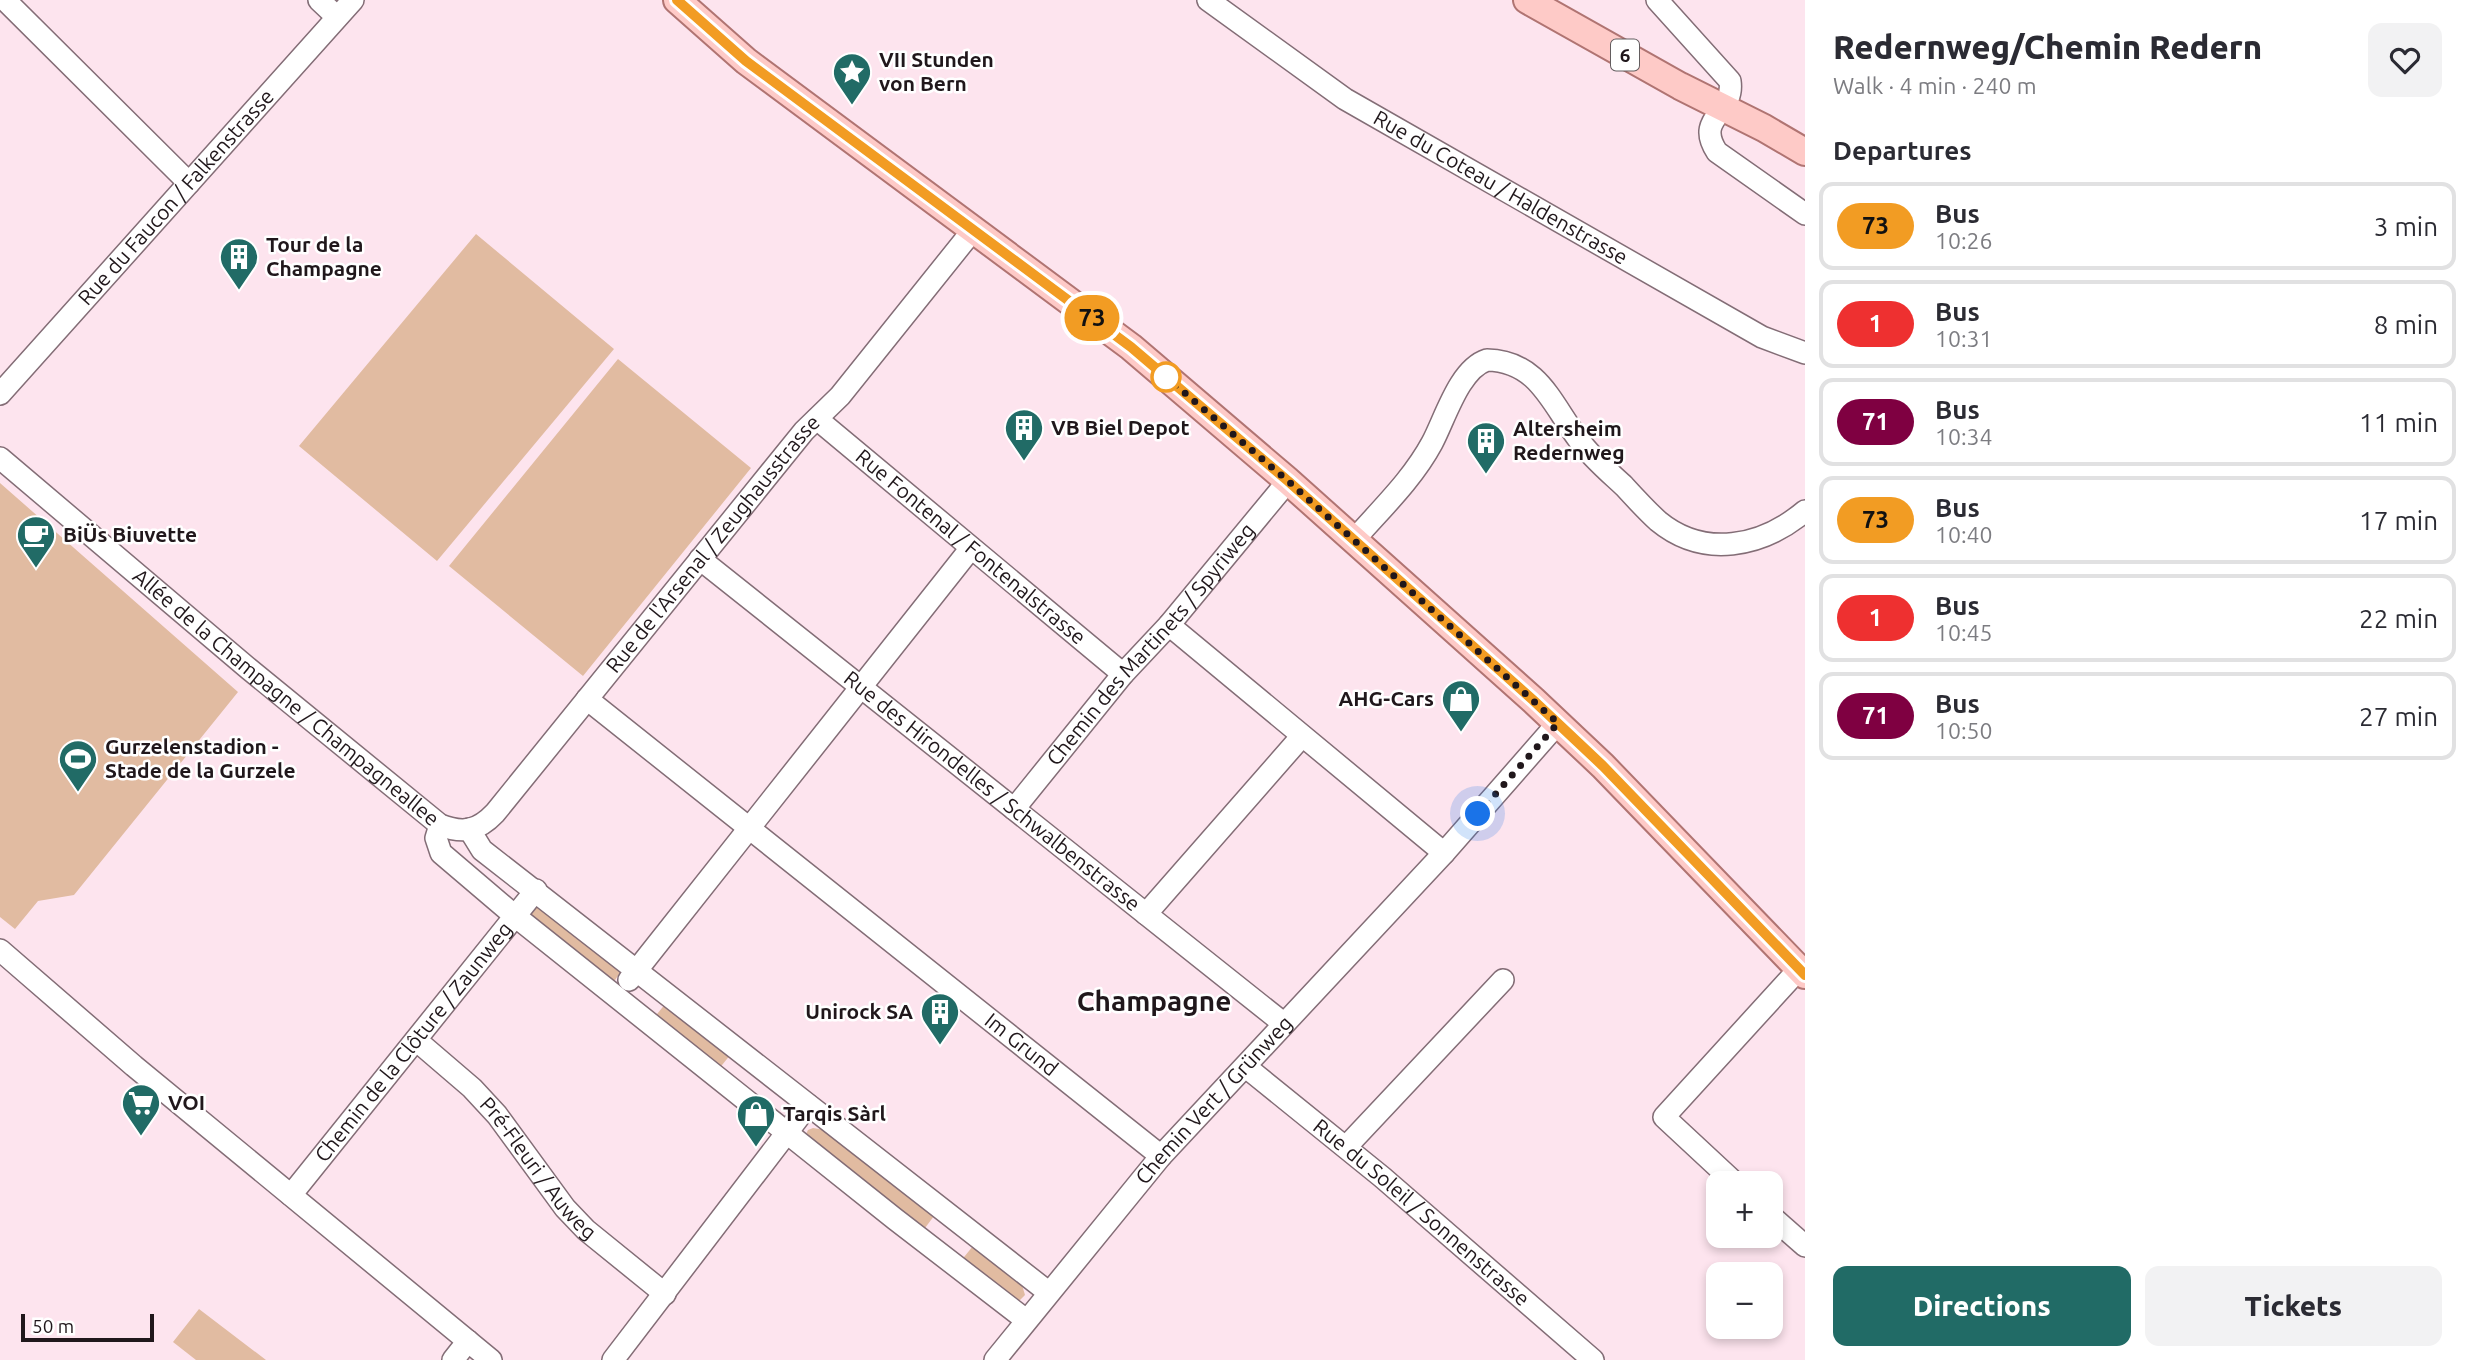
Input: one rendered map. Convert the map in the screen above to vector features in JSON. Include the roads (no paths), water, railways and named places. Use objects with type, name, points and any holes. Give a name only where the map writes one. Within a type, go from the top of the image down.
[{"type":"main road","points":[[677,0],[746,61],[1131,347],[1288,481],[1558,723],[1632,795],[1802,972]]},
{"type":"main road","name":"6","points":[[1527,0],[1805,152]]},
{"type":"street","points":[[5,0],[189,183]]},
{"type":"street","points":[[319,0],[338,17]]},
{"type":"street","name":"Rue du Faucon / Falkenstrasse","points":[[0,394],[353,0]]},
{"type":"street","name":"Rue du Coteau / Haldenstrasse","points":[[1208,0],[1356,106],[1762,337],[1805,353]]},
{"type":"street","points":[[1657,0],[1729,78],[1731,92],[1724,108],[1710,123],[1712,145],[1717,152],[1805,214]]},
{"type":"street","name":"Rue de l'Arsenal / Zeughausstrasse","points":[[469,829],[481,826],[495,813],[804,431],[840,396],[973,230]]},
{"type":"street","points":[[1354,540],[1407,481],[1432,444],[1471,369],[1487,360],[1511,364],[1526,371],[1539,382],[1581,444],[1659,522],[1676,532],[1713,544],[1738,545],[1771,532],[1805,511]]},
{"type":"street","name":"Rue Fontenal / Fontenalstrasse","points":[[817,419],[1123,674]]},
{"type":"street","name":"Allée de la Champagne / Champagneallee","points":[[0,458],[249,670],[440,825],[436,838],[441,853],[515,916],[1026,1320]]},
{"type":"street","name":"Chemin des Martinets / Spyriweg","points":[[1014,809],[1123,674],[1169,625],[1288,481]]},
{"type":"street","points":[[616,995],[971,548]]},
{"type":"street","name":"Rue des Hirondelles / Schwalbenstrasse","points":[[700,559],[1283,1023]]},
{"type":"street","points":[[1169,625],[1444,853]]},
{"type":"street","name":"Im Grund","points":[[587,699],[1161,1156]]},
{"type":"street","name":"Chemin Vert / Grünweg","points":[[995,1360],[1161,1156],[1444,853],[1558,723]]},
{"type":"street","points":[[1146,914],[1302,736]]},
{"type":"street","points":[[440,825],[469,829],[482,850],[1048,1292]]},
{"type":"street","name":"Chemin de la Clôture / Zaunweg","points":[[291,1195],[536,890]]},
{"type":"street","points":[[0,950],[134,1066],[491,1360]]},
{"type":"street","points":[[1722,1171],[1664,1117],[1802,972]]},
{"type":"street","points":[[1346,1147],[1503,980]]},
{"type":"street","name":"Pré-Fleuri / Auweg","points":[[416,1040],[472,1088],[497,1115],[565,1208],[586,1230],[665,1294]]},
{"type":"street","name":"Rue du Soleil / Sonnenstrasse","points":[[1246,1067],[1346,1147],[1592,1360]]},
{"type":"street","points":[[613,1360],[807,1105]]},
{"type":"street","points":[[1783,1226],[1802,1243]]},
{"type":"street","points":[[453,1360],[468,1341]]},
{"type":"place","name":"VII Stunden von Bern","points":[[852,106]]},
{"type":"place","name":"Tour de la Champagne","points":[[239,291]]},
{"type":"place","name":"VB Biel Depot","points":[[1024,462]]},
{"type":"place","name":"Altersheim Redernweg","points":[[1486,475]]},
{"type":"place","name":"BiÜs Biuvette","points":[[36,569]]},
{"type":"place","name":"AHG-Cars","points":[[1461,733]]},
{"type":"place","name":"Gurzelenstadion - Stade de la Gurzele","points":[[78,793]]},
{"type":"place","name":"Unirock SA","points":[[940,1046]]},
{"type":"place","name":"VOI","points":[[141,1137]]},
{"type":"place","name":"Tarqis Sàrl","points":[[756,1148]]},
{"type":"district","name":"Champagne","points":[[1154,1001]]}]
